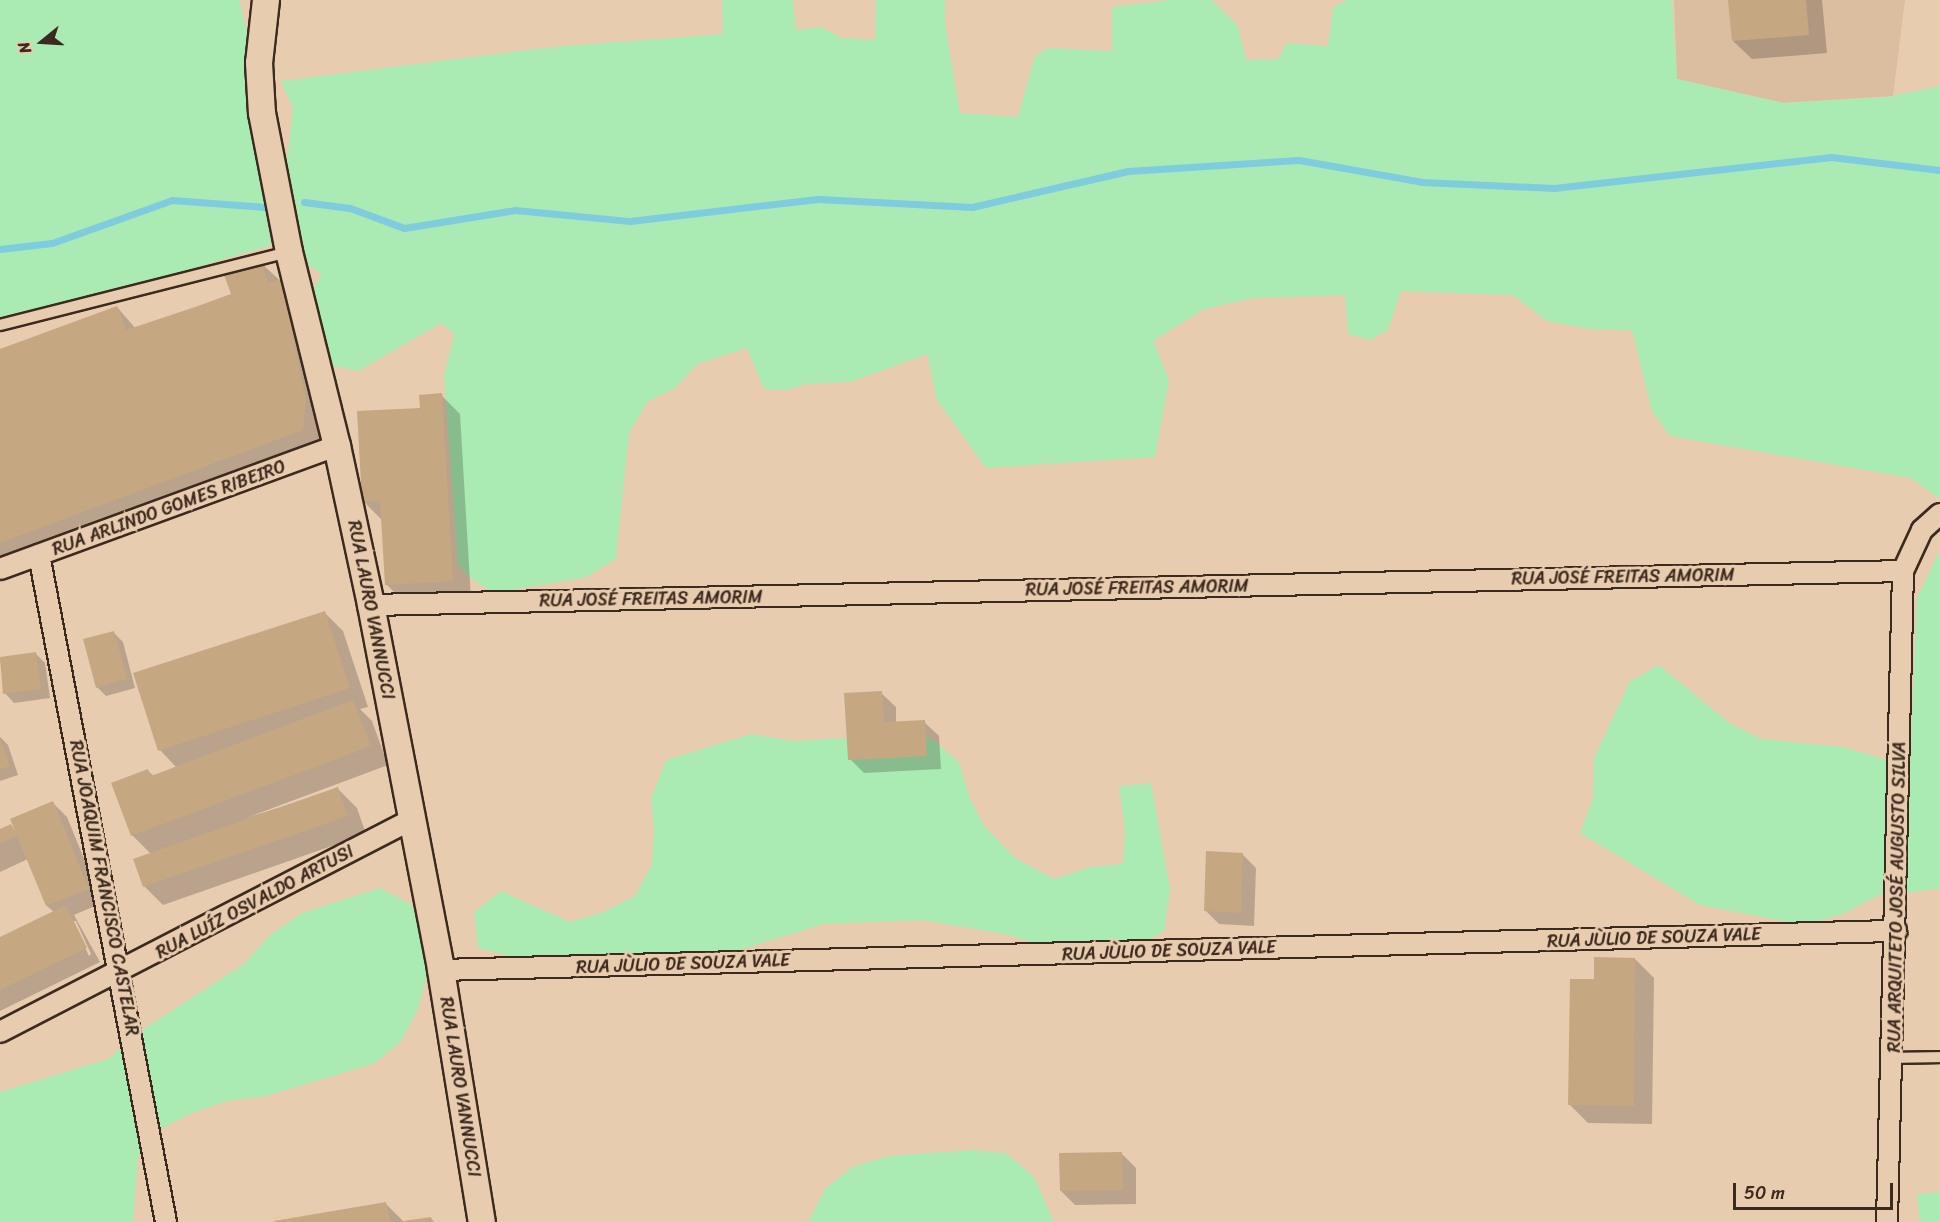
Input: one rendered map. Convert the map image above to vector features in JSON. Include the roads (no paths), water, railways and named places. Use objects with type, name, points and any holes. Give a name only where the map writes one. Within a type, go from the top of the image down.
[{"type":"street","name":"RUA LAURO VANNUCCI","points":[[266,0],[259,63],[262,113],[289,252],[337,446],[371,605],[441,970],[482,1222]]},
{"type":"street","name":"RUA ARLINDO GOMES RIBEIRO","points":[[0,569],[337,446]]},
{"type":"street","points":[[1903,571],[1922,530],[1940,514]]},
{"type":"street","name":"RUA JOAQUIM FRANCISCO CASTELAR","points":[[39,555],[121,972],[166,1222]]},
{"type":"street","name":"RUA JOSÉ FREITAS AMORIM","points":[[371,605],[1903,571]]},
{"type":"street","name":"RUA ARQUITETO JOSÉ AUGUSTO SILVA","points":[[1887,1222],[1893,1058],[1903,571]]},
{"type":"street","name":"RUA LUÍZ OSVALDO ARTUSI","points":[[0,1032],[121,972],[413,819]]},
{"type":"street","name":"RUA JÙLIO DE SOUZA VALE","points":[[441,970],[1896,931]]},
{"type":"lane","points":[[0,326],[289,252]]},
{"type":"lane","points":[[1893,1058],[1940,1057]]},
{"type":"waterway","points":[[304,202],[350,208],[404,228],[515,210],[630,221],[818,199],[972,207],[1128,171],[1299,160],[1422,182],[1554,188],[1831,157],[1940,170]]},
{"type":"waterway","points":[[0,249],[52,243],[172,200],[265,207]]}]
